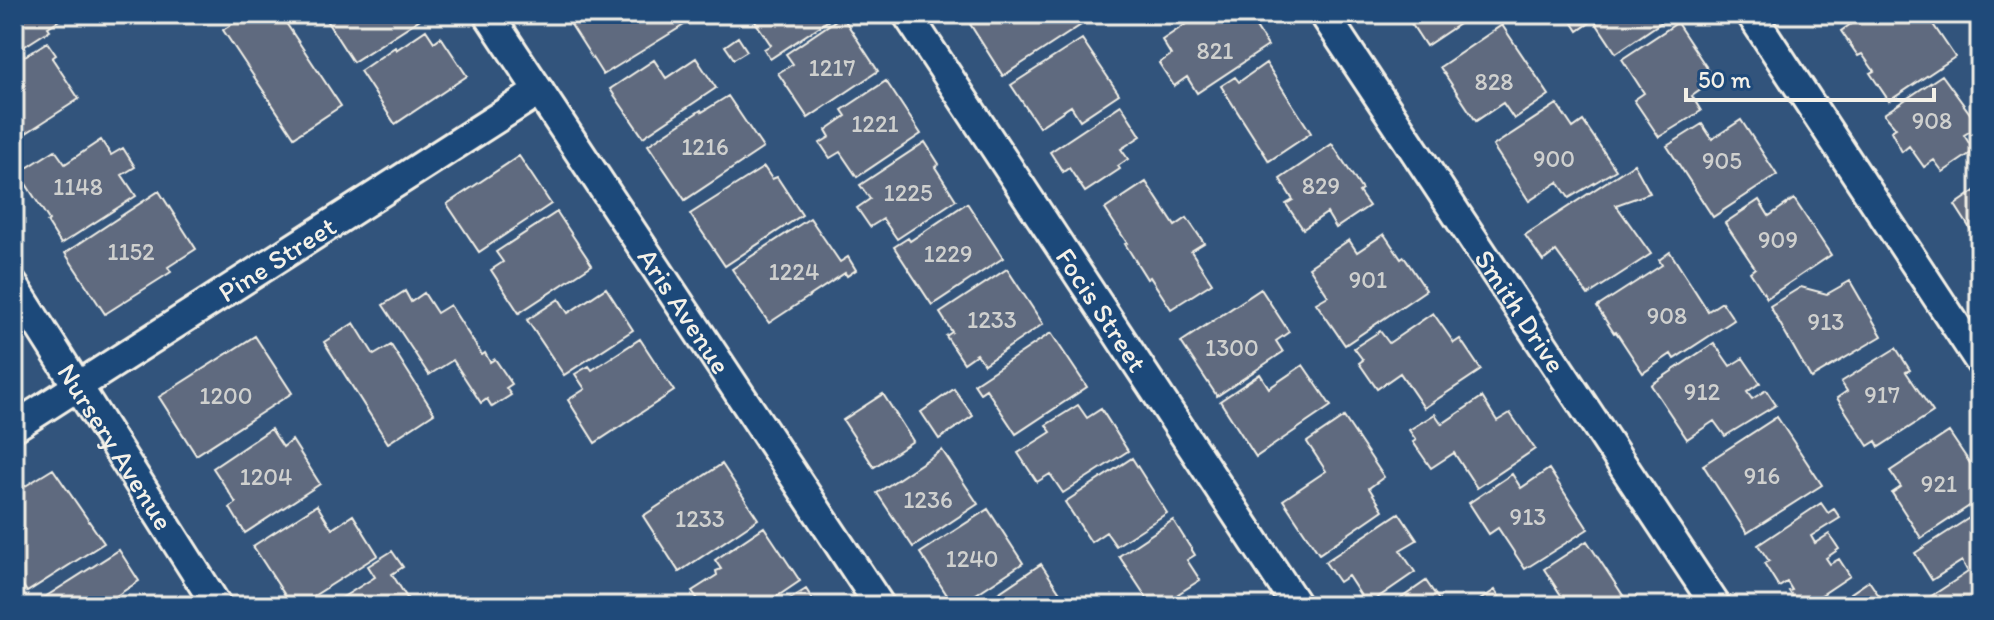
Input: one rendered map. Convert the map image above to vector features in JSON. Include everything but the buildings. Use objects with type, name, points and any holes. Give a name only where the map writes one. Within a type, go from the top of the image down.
[{"type":"street","name":"Aris Avenue","points":[[488,14],[880,606]]},
{"type":"street","name":"Focis Street","points":[[907,14],[1297,606]]},
{"type":"street","name":"Smith Drive","points":[[1324,14],[1716,606]]},
{"type":"street","points":[[1751,14],[1980,362]]},
{"type":"street","name":"Pine Street","points":[[14,427],[539,91]]},
{"type":"street","name":"Nursery Avenue","points":[[14,286],[217,606]]}]
